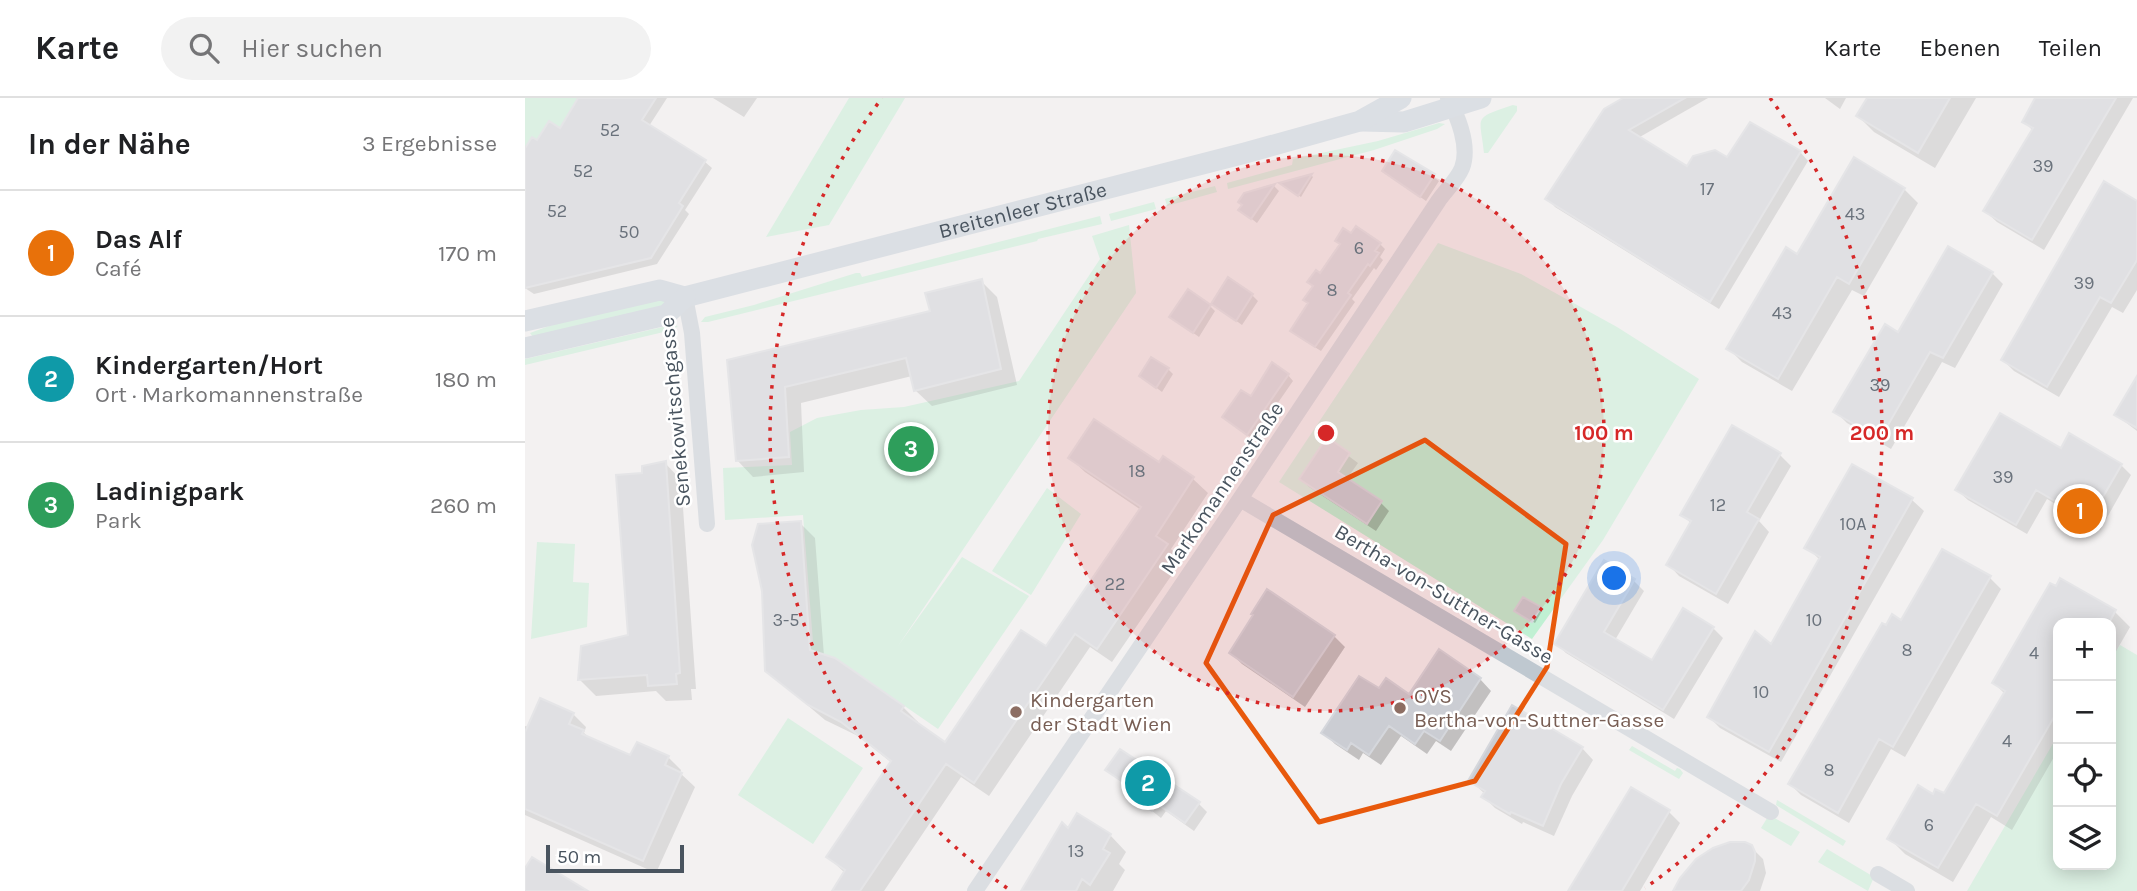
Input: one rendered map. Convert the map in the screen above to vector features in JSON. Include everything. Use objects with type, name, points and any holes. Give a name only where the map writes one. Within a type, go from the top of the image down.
[{"type":"main road","name":"Breitenleer Straße","points":[[525,348],[666,315],[685,297],[1360,121],[1401,98]]},
{"type":"main road","name":"Breitenleer Straße","points":[[1360,121],[1404,122],[1450,102],[1481,98]]},
{"type":"main road","name":"Breitenleer Straße","points":[[525,321],[660,290],[685,297]]},
{"type":"street","name":"Markomannenstraße","points":[[975,891],[1459,174],[1465,150],[1450,102]]},
{"type":"street","name":"Senekowitschgasse","points":[[685,297],[692,333],[707,524]]},
{"type":"street","name":"Bertha-von-Suttner-Gasse","points":[[1240,499],[1771,812]]},
{"type":"street","points":[[1878,874],[1906,891]]},
{"type":"highlighted area","points":[[1425,440],[1566,544],[1547,667],[1475,781],[1319,822],[1206,663],[1273,515]]},
{"type":"green space","points":[[525,98],[587,98],[525,195]]},
{"type":"green space","points":[[849,98],[905,98],[829,225],[766,237]]},
{"type":"green space","points":[[1517,106],[1517,111],[1488,153],[1484,153],[1482,120],[1491,113]]},
{"type":"green space","points":[[1439,123],[1445,124],[1374,150],[1228,189],[1227,183],[1292,165],[1293,159],[1378,141]]},
{"type":"green space","points":[[1215,186],[1217,192],[1167,206],[1165,199]]},
{"type":"green space","points":[[1154,202],[1156,209],[1111,221],[1109,214]]},
{"type":"green space","points":[[1100,216],[1102,224],[701,322],[705,317],[754,305],[856,273],[860,273],[862,277]]},
{"type":"green space","points":[[1129,225],[1136,293],[898,646],[962,557],[1029,596],[938,729],[835,658],[810,650],[813,642],[803,515],[725,520],[723,468],[792,465],[790,432],[817,418],[861,410],[904,407],[1019,381],[1100,259],[1092,236]]},
{"type":"green space","points":[[1438,243],[1521,274],[1617,327],[1699,379],[1603,540],[1532,639],[1279,482]]},
{"type":"green space","points":[[669,297],[673,303],[533,337],[530,333],[560,322]]},
{"type":"green space","points":[[671,325],[678,326],[672,330],[525,365],[525,359]]},
{"type":"green space","points":[[1047,488],[1081,514],[1031,595],[992,571]]},
{"type":"green space","points":[[537,542],[575,544],[573,582],[589,583],[587,627],[531,639]]},
{"type":"green space","points":[[2120,645],[2137,655],[2137,891],[1967,891],[2053,744],[2053,870],[2116,870],[2116,651]]},
{"type":"green space","points":[[788,718],[863,768],[813,844],[738,795]]},
{"type":"green space","points":[[1632,746],[1675,771],[1680,769],[1683,773],[1679,779],[1629,750]]},
{"type":"green space","points":[[1777,800],[1846,841],[1843,846],[1776,805]]},
{"type":"green space","points":[[1769,815],[1800,832],[1791,846],[1761,828]]},
{"type":"green space","points":[[1827,849],[1874,877],[1868,891],[1818,862]]},
{"type":"building","points":[[578,98],[656,98],[642,120],[706,160],[679,203],[683,206],[651,258],[525,288],[525,148],[532,137],[537,140],[549,121],[560,128]]},
{"type":"building","points":[[1623,98],[1685,98],[1629,130],[1687,166],[1693,156],[1715,150],[1727,157],[1750,122],[1801,151],[1710,302],[1545,199],[1604,109]]},
{"type":"building","points":[[1867,98],[1950,98],[1918,153],[1856,116]]},
{"type":"building","points":[[2035,98],[2116,98],[2032,240],[1983,211],[2033,128],[2022,122]]},
{"type":"building","points":[[1395,150],[1435,174],[1420,197],[1382,171]]},
{"type":"building","points":[[1854,157],[1905,188],[1849,284],[1837,277],[1778,379],[1726,349],[1786,247],[1797,254]]},
{"type":"building","points":[[1312,174],[1298,196],[1279,183]]},
{"type":"building","points":[[2104,181],[2137,201],[2137,260],[2111,303],[2100,297],[2047,387],[2001,360]]},
{"type":"building","points":[[1275,184],[1251,219],[1238,210],[1242,205],[1238,202],[1244,193]]},
{"type":"building","points":[[1356,226],[1381,243],[1375,251],[1379,253],[1348,293],[1351,295],[1315,347],[1290,331],[1308,303],[1303,300],[1313,286],[1307,282],[1316,270],[1320,273],[1340,244],[1335,241],[1343,228],[1351,233]]},
{"type":"building","points":[[1948,246],[1993,272],[1943,358],[1930,352],[1880,439],[1833,412],[1885,324],[1898,332]]},
{"type":"building","points":[[1228,277],[1253,294],[1236,321],[1211,304]]},
{"type":"building","points":[[982,279],[1001,369],[914,391],[906,358],[785,387],[789,457],[736,461],[727,360],[930,311],[925,293]]},
{"type":"building","points":[[1188,289],[1211,305],[1193,333],[1169,317]]},
{"type":"building","points":[[1151,357],[1169,368],[1156,388],[1139,376]]},
{"type":"building","points":[[1272,362],[1289,374],[1247,435],[1222,417],[1241,390],[1251,396]]},
{"type":"building","points":[[2137,376],[2137,428],[2114,415]]},
{"type":"building","points":[[2000,413],[2061,448],[2069,433],[2122,464],[2089,521],[2036,490],[2016,525],[1955,490]]},
{"type":"building","points":[[1094,419],[1159,462],[1163,456],[1194,477],[1156,536],[1168,544],[1097,649],[1075,634],[974,783],[946,764],[860,891],[832,891],[845,870],[826,857],[891,761],[841,722],[808,705],[765,671],[762,591],[752,545],[758,524],[801,521],[810,650],[835,658],[904,706],[901,711],[945,742],[1021,630],[1046,646],[1141,507],[1068,458]]},
{"type":"building","points":[[1732,425],[1781,453],[1747,512],[1759,519],[1716,594],[1666,565],[1691,521],[1680,515]]},
{"type":"building","points":[[1327,437],[1350,453],[1338,472],[1382,501],[1367,524],[1299,479]]},
{"type":"building","points":[[666,461],[680,673],[676,674],[677,684],[648,686],[647,675],[578,680],[581,646],[628,635],[616,475],[642,473],[642,466]]},
{"type":"building","points":[[1852,464],[1913,498],[1769,752],[1707,717],[1755,631],[1771,644],[1820,557],[1804,548]]},
{"type":"building","points":[[1942,549],[1991,576],[1893,747],[1879,739],[1838,813],[1788,784],[1882,623],[1886,625],[1892,614],[1901,620]]},
{"type":"building","points":[[1604,560],[1635,579],[1604,632],[1652,660],[1683,608],[1714,627],[1663,710],[1554,644]]},
{"type":"building","points":[[2060,578],[2116,610],[2112,618],[2053,618],[2053,719],[1997,816],[1976,804],[1938,868],[1887,839],[1918,785],[1933,794],[1935,789],[1944,793],[2005,691],[1992,683],[2050,583],[2056,586]]},
{"type":"building","points":[[1267,589],[1335,635],[1293,697],[1229,653]]},
{"type":"building","points":[[1523,597],[1541,607],[1532,622],[1514,611]]},
{"type":"building","points":[[1439,649],[1481,678],[1440,741],[1424,731],[1415,744],[1389,726],[1369,755],[1351,743],[1347,750],[1321,733],[1359,676],[1379,688],[1386,678],[1409,694]]},
{"type":"building","points":[[540,698],[574,713],[569,724],[584,730],[582,734],[630,755],[637,742],[669,756],[665,765],[682,773],[643,861],[525,809],[525,732]]},
{"type":"building","points":[[1512,705],[1583,747],[1561,784],[1543,826],[1511,812],[1510,814],[1481,797],[1485,791],[1468,781]]},
{"type":"building","points":[[1120,749],[1200,802],[1185,823],[1157,804],[1152,811],[1140,803],[1144,796],[1105,770]]},
{"type":"building","points":[[1631,787],[1670,810],[1622,891],[1568,891]]},
{"type":"building","points":[[1077,813],[1111,834],[1103,849],[1110,853],[1090,885],[1082,879],[1076,891],[1021,891],[1062,822],[1068,828]]},
{"type":"building","points":[[1730,842],[1745,842],[1752,845],[1755,852],[1749,880],[1741,891],[1673,891],[1696,859],[1713,848]]},
{"type":"building","points":[[532,857],[588,891],[525,891],[525,868]]},
{"type":"place","name":"Ladinigpark","points":[[911,449]]},
{"type":"place","name":"Das Alf","points":[[2080,511]]},
{"type":"place","name":"OVS Bertha-von-Suttner-Gasse","points":[[1400,708]]},
{"type":"place","name":"Kindergarten der Stadt Wien","points":[[1016,712]]},
{"type":"place","name":"Kindergarten/Hort","points":[[1148,783]]}]
